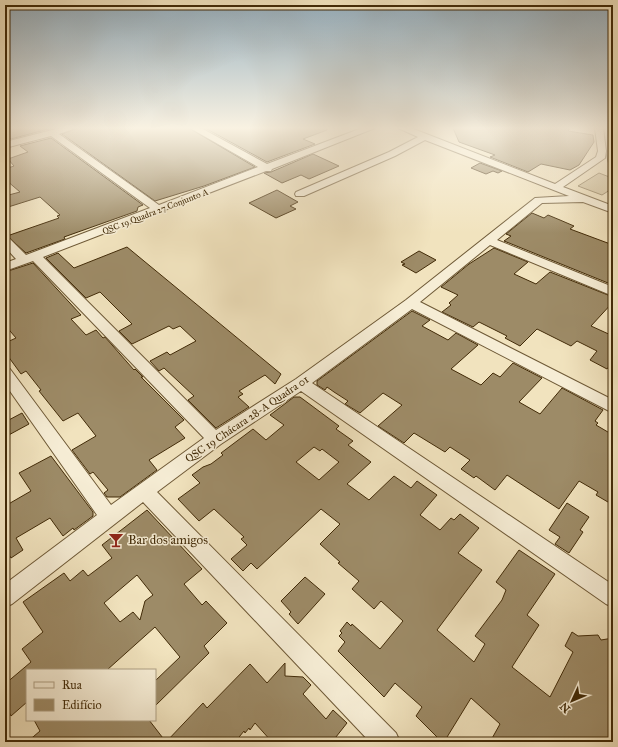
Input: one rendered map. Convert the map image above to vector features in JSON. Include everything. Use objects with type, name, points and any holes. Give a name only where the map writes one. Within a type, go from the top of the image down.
[{"type":"street","points":[[94,163],[158,209]]},
{"type":"street","points":[[257,163],[268,169]]},
{"type":"street","name":"QSC 19 Quadra 27 Conjunto A","points":[[5,267],[283,163]]},
{"type":"street","points":[[300,194],[372,163]]},
{"type":"street","points":[[490,163],[613,210]]},
{"type":"street","points":[[555,188],[593,163]]},
{"type":"street","points":[[531,179],[534,194],[584,199]]},
{"type":"street","name":"QSC 19 Chácara 28-A Quadra 01","points":[[5,597],[144,491],[216,440],[301,383],[411,303],[490,241],[534,194]]},
{"type":"street","points":[[5,240],[30,258],[216,440]]},
{"type":"street","points":[[490,241],[613,292]]},
{"type":"street","points":[[411,303],[613,407]]},
{"type":"street","points":[[5,372],[110,518]]},
{"type":"street","points":[[301,383],[613,598]]},
{"type":"street","points":[[144,491],[387,742]]},
{"type":"shaded area","points":[[608,163],[613,163],[613,188],[602,195],[578,186],[599,173],[612,178]]},
{"type":"building","points":[[11,163],[85,163],[143,205],[138,207],[137,211],[64,237],[65,239],[26,253],[7,236],[59,218],[57,216],[60,215],[40,197],[5,208],[5,196],[20,192],[6,180],[9,179],[5,175],[5,169],[14,166]]},
{"type":"building","points":[[102,163],[248,163],[255,167],[204,186],[155,201]]},
{"type":"building","points":[[292,163],[332,163],[339,166],[309,179],[301,175],[282,183],[264,173],[271,172]]},
{"type":"building","points":[[480,163],[502,171],[498,173],[493,171],[486,174],[471,168]]},
{"type":"building","points":[[505,163],[580,163],[570,170],[541,164],[528,172]]},
{"type":"building","points":[[277,190],[298,202],[290,206],[296,209],[276,218],[249,203]]},
{"type":"building","points":[[532,213],[544,218],[548,215],[574,226],[570,229],[613,245],[613,285],[504,241],[511,236],[506,234]]},
{"type":"building","points":[[127,247],[281,374],[275,384],[265,375],[239,391],[243,394],[238,397],[249,407],[216,428],[188,400],[194,396],[164,368],[159,371],[150,361],[167,352],[170,355],[196,341],[180,326],[173,329],[169,326],[132,344],[119,331],[132,324],[100,292],[86,298],[46,258],[58,253],[74,268]]},
{"type":"building","points":[[494,248],[528,262],[514,274],[536,284],[550,272],[613,297],[613,302],[591,326],[613,336],[613,361],[607,369],[590,360],[597,351],[577,341],[571,346],[537,329],[520,346],[505,338],[507,336],[479,322],[473,327],[442,312],[451,305],[449,303],[458,295],[441,287],[469,264]]},
{"type":"building","points":[[419,251],[436,260],[416,273],[402,265],[405,264],[401,262]]},
{"type":"building","points":[[33,263],[81,315],[71,319],[86,335],[96,330],[103,338],[105,337],[134,370],[135,369],[143,377],[141,377],[184,420],[175,427],[185,438],[149,460],[157,470],[120,497],[107,497],[104,493],[108,490],[93,472],[90,474],[72,450],[96,436],[78,413],[63,421],[39,391],[41,390],[26,371],[21,374],[5,352],[5,343],[16,338],[5,325],[5,272]]},
{"type":"building","points":[[412,311],[430,320],[422,326],[448,340],[456,333],[478,345],[451,369],[481,385],[493,373],[500,377],[513,363],[542,378],[519,402],[540,414],[562,388],[603,410],[595,421],[598,423],[596,425],[613,435],[613,505],[596,495],[598,492],[579,481],[559,509],[507,475],[495,490],[476,476],[474,478],[461,469],[470,460],[450,447],[445,452],[414,433],[404,443],[378,426],[402,405],[383,393],[360,413],[345,404],[348,401],[327,387],[325,390],[317,385],[317,381]]},
{"type":"building","points":[[294,397],[300,397],[339,426],[336,429],[353,441],[348,445],[371,462],[347,484],[369,500],[394,476],[411,488],[417,481],[437,495],[420,515],[440,530],[451,518],[454,520],[460,514],[479,528],[458,553],[482,570],[437,630],[474,662],[485,644],[475,636],[502,600],[506,590],[496,582],[519,550],[555,574],[527,615],[539,625],[512,667],[550,697],[573,652],[565,646],[572,632],[578,636],[598,635],[601,640],[613,638],[613,742],[490,742],[500,724],[471,698],[444,742],[442,742],[416,716],[422,707],[395,683],[384,697],[338,651],[345,642],[339,636],[342,633],[340,631],[347,622],[351,626],[352,624],[380,649],[403,621],[381,601],[374,609],[352,589],[359,581],[338,563],[340,562],[320,544],[340,524],[321,509],[257,569],[251,563],[243,571],[231,559],[247,545],[241,539],[244,537],[214,509],[199,521],[178,499],[200,483],[192,475],[223,455],[221,453],[253,429],[266,440],[284,425],[270,415]],"holes":[[[314,447],[320,451],[322,449],[339,462],[319,480],[296,462]]]},
{"type":"building","points":[[22,413],[29,424],[5,437],[5,422]]},
{"type":"building","points":[[51,456],[93,512],[93,516],[63,536],[50,518],[16,538],[23,550],[11,558],[5,548],[5,506],[31,491],[19,473]]},
{"type":"building","points":[[567,503],[589,517],[580,530],[583,532],[569,553],[555,544],[560,537],[549,530]]},
{"type":"building","points":[[147,510],[202,569],[184,584],[202,605],[206,601],[227,623],[204,646],[209,653],[156,705],[156,680],[180,657],[155,627],[108,669],[26,669],[26,703],[11,716],[5,704],[5,684],[31,662],[22,649],[43,632],[23,602],[64,573],[70,581],[83,570],[88,576],[112,558],[102,545]],"holes":[[[137,575],[153,595],[145,601],[140,620],[133,612],[120,622],[104,603]]]},
{"type":"building","points":[[305,577],[325,594],[298,624],[289,614],[291,612],[281,601]]},
{"type":"building","points":[[285,663],[285,676],[303,677],[311,685],[303,694],[326,719],[333,710],[347,723],[332,742],[272,742],[255,723],[250,730],[249,728],[245,733],[244,731],[235,742],[166,742],[203,703],[207,708],[250,664],[267,683]]},
{"type":"building","points":[[35,721],[150,721],[166,742],[27,742],[40,731]]},
{"type":"place","name":"Bar dos amigos","points":[[116,540]]}]
